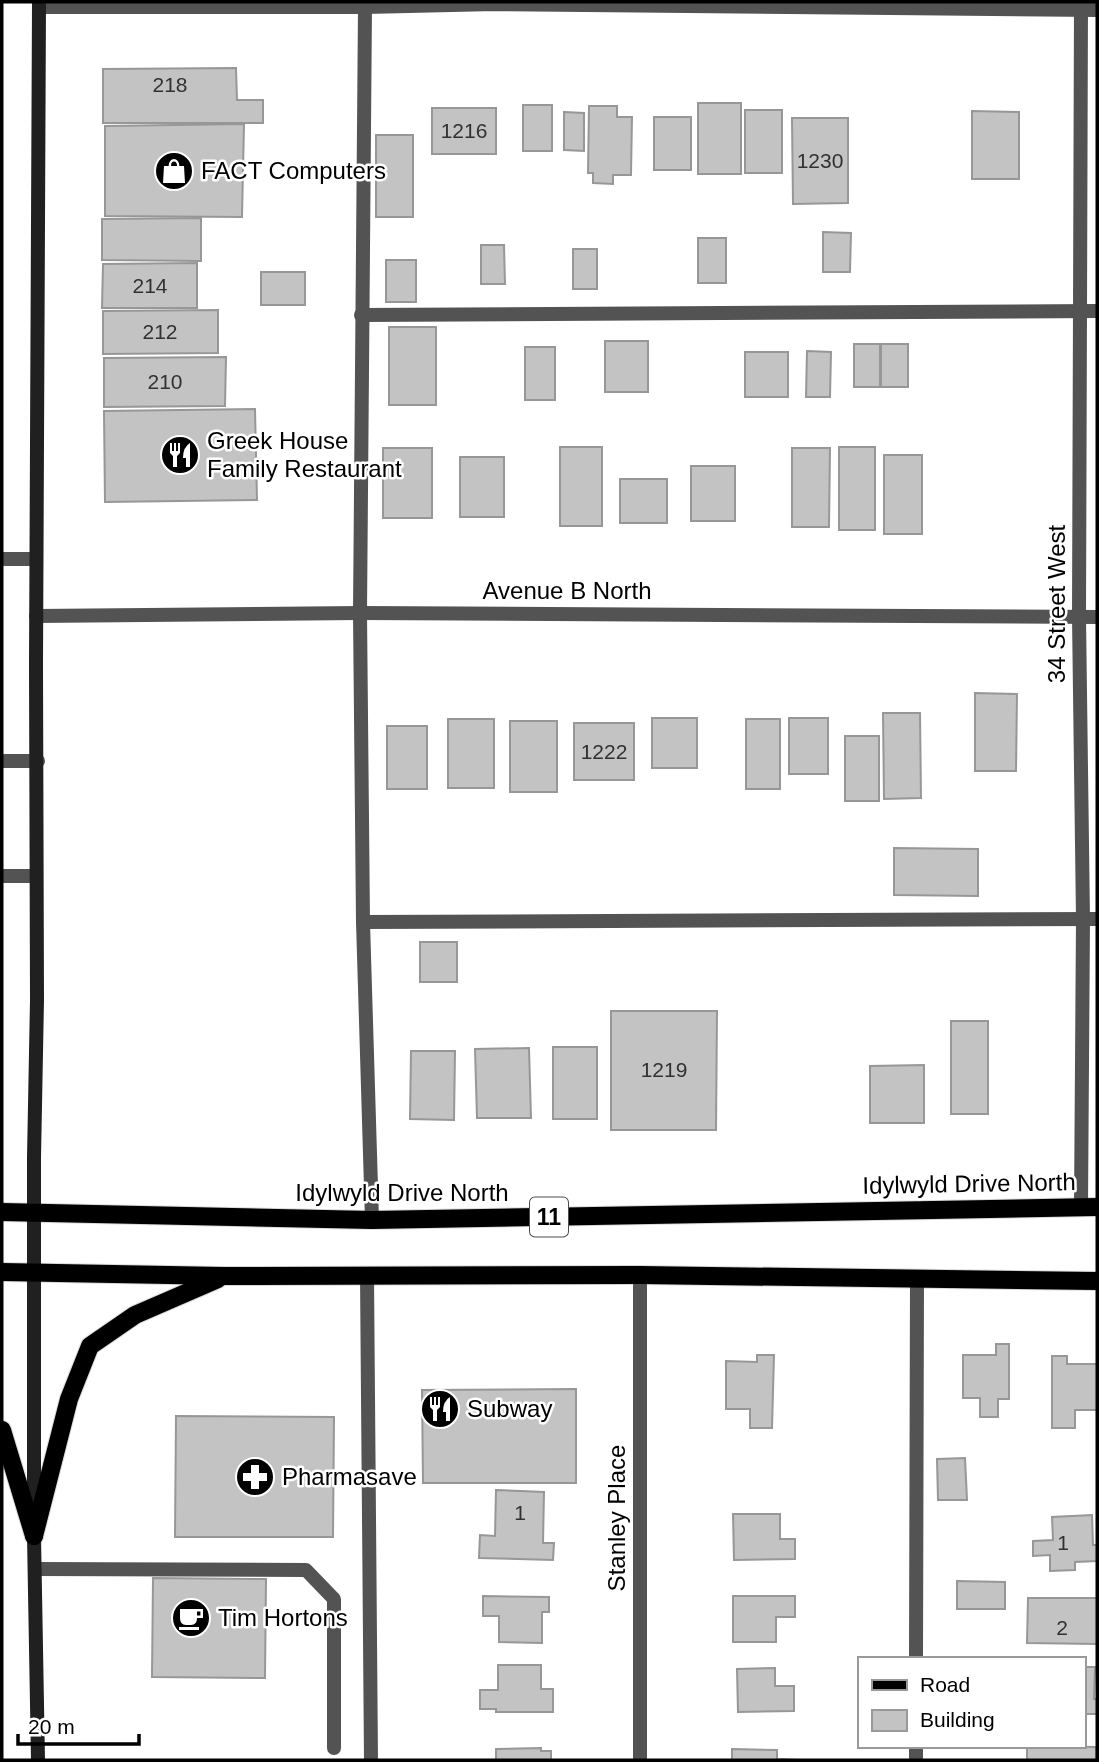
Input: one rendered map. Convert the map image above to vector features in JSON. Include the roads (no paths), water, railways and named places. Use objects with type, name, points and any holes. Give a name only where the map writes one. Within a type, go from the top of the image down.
[{"type":"main road","points":[[38,1760],[34,1536],[34,1212],[38,761],[36,559],[39,4]]},
{"type":"main road","name":"Idylwyld Drive North","points":[[2,1212],[372,1220],[1089,1207]]},
{"type":"main road","points":[[2,1272],[224,1276],[640,1275],[1097,1281]]},
{"type":"main road","points":[[34,1536],[69,1399],[90,1346],[135,1315],[224,1276]]},
{"type":"main road","points":[[2,1430],[34,1536]]},
{"type":"street","points":[[39,4],[365,7],[495,3],[1081,6],[1097,10]]},
{"type":"street","name":"34 Street West","points":[[1081,6],[1079,617],[1090,919],[1089,1207]]},
{"type":"street","points":[[365,7],[360,613],[363,922],[372,1220]]},
{"type":"street","points":[[361,315],[1097,311]]},
{"type":"street","points":[[2,559],[36,559]]},
{"type":"street","name":"Avenue B North","points":[[36,616],[360,613],[1097,617]]},
{"type":"street","points":[[2,761],[38,761]]},
{"type":"street","points":[[2,876],[36,876]]},
{"type":"street","points":[[363,922],[1090,919]]},
{"type":"street","points":[[367,1275],[371,1760]]},
{"type":"street","name":"Stanley Place","points":[[640,1275],[640,1760]]},
{"type":"street","points":[[916,1657],[917,1278]]},
{"type":"street","points":[[35,1569],[306,1570],[334,1599],[334,1748]]},
{"type":"place","name":"FACT Computers","points":[[174,171]]},
{"type":"place","name":"Greek House Family Restaurant","points":[[180,455]]},
{"type":"place","name":"Subway","points":[[440,1409]]},
{"type":"place","name":"Pharmasave","points":[[255,1477]]},
{"type":"place","name":"Tim Hortons","points":[[191,1618]]}]
